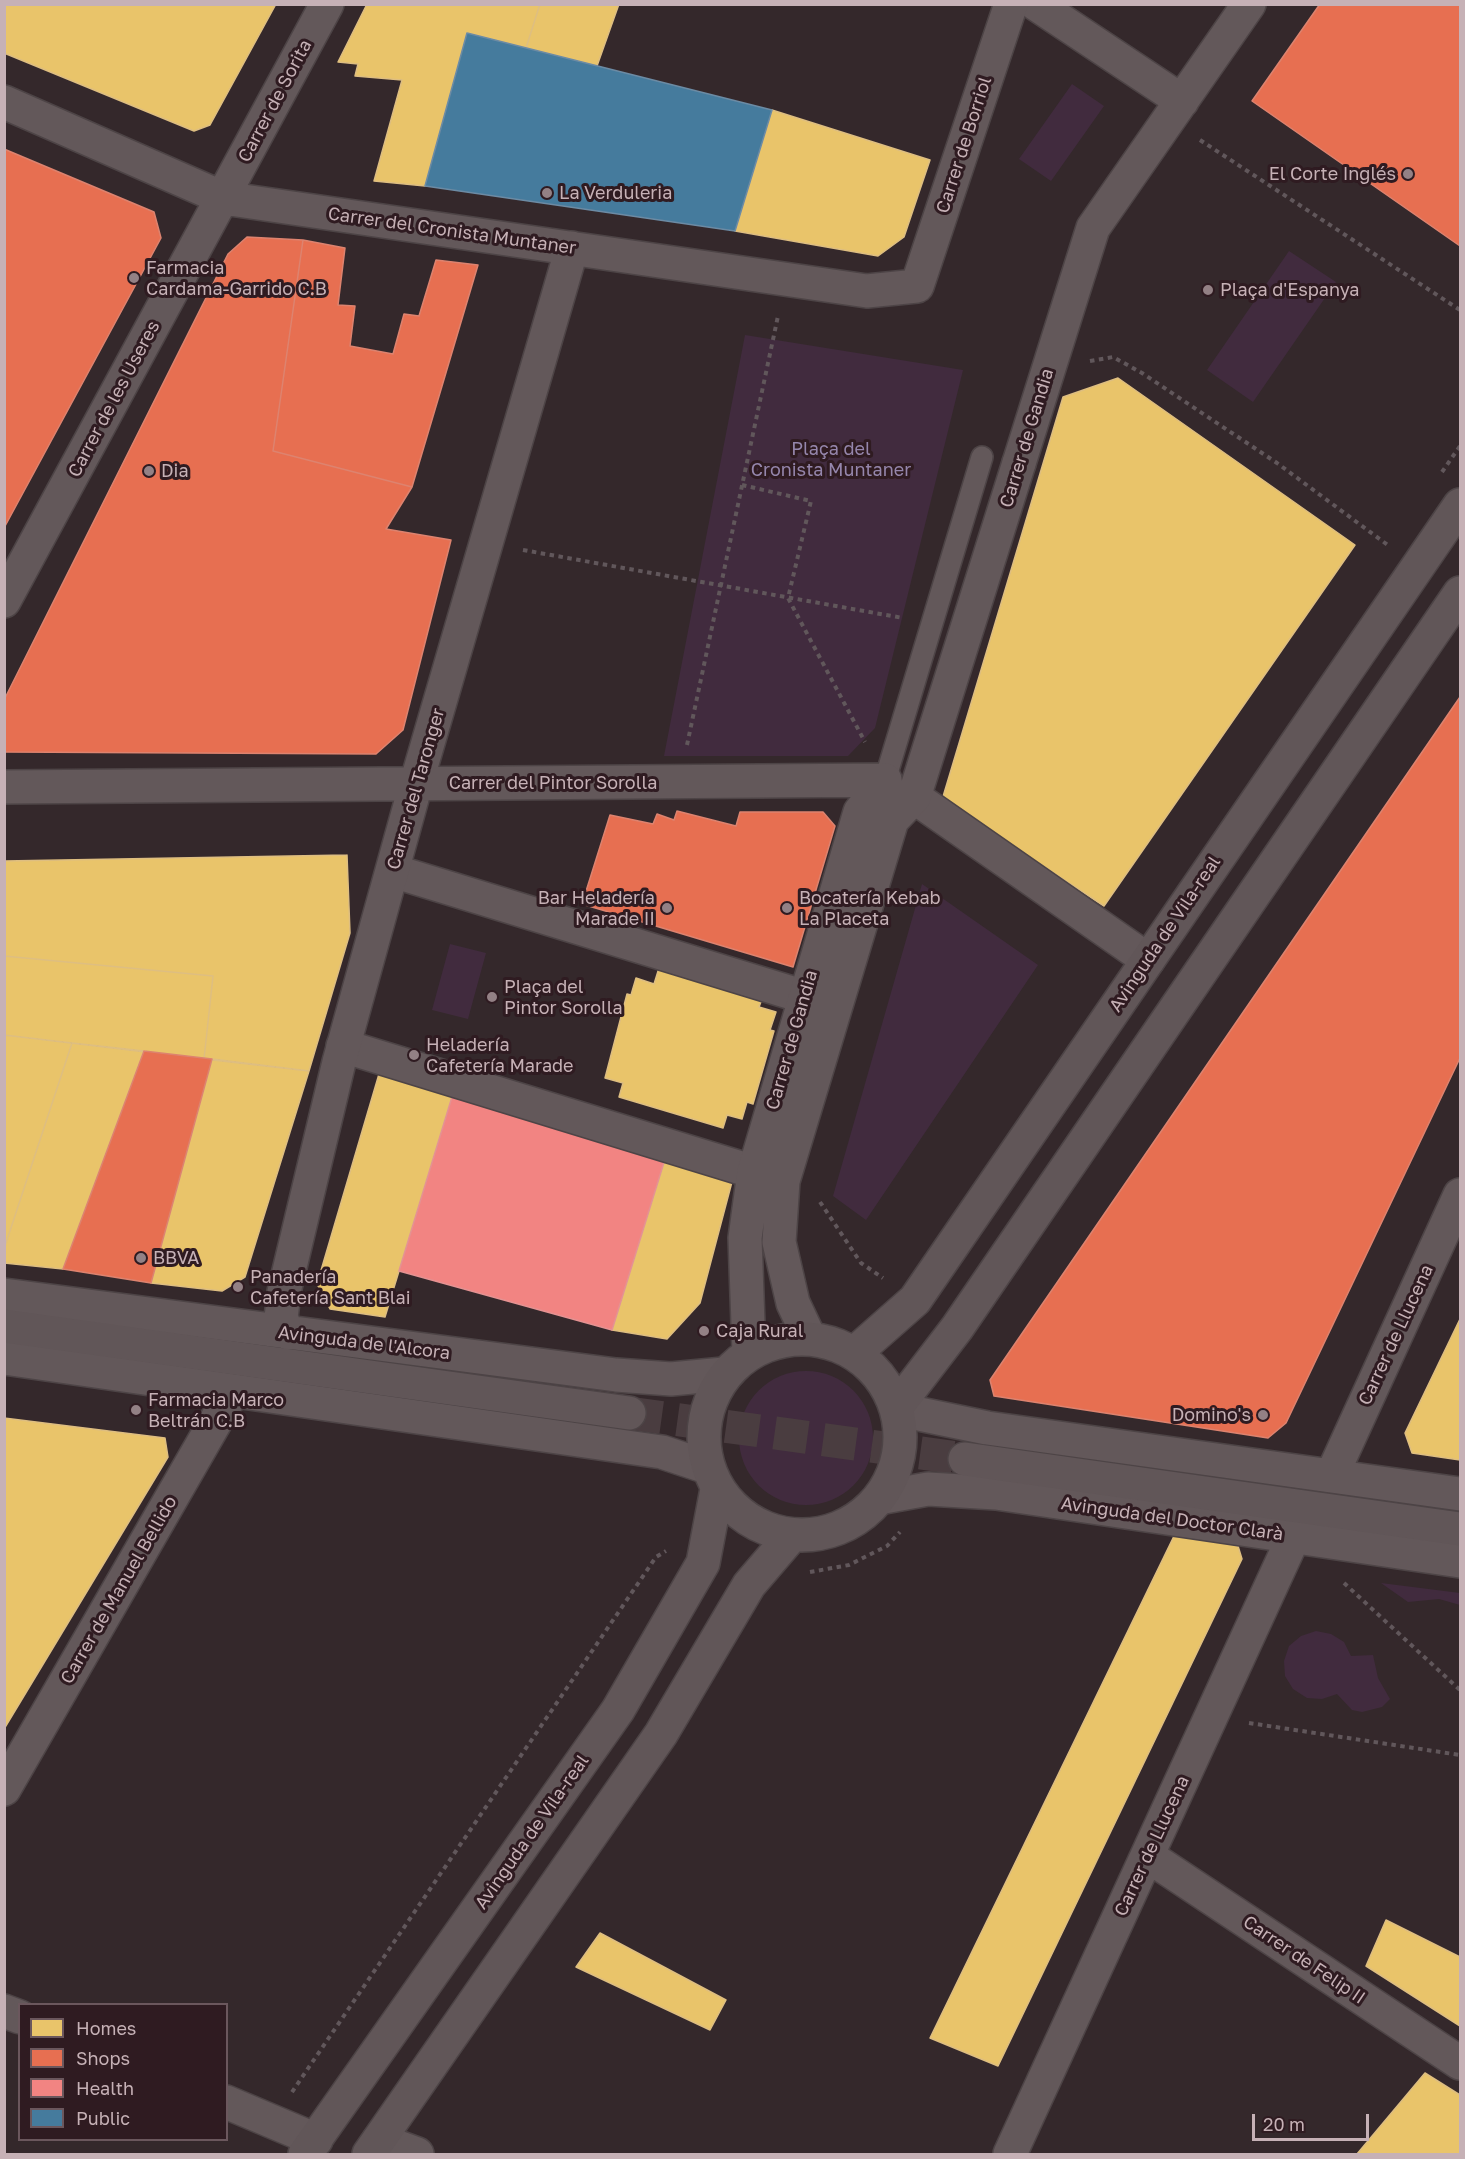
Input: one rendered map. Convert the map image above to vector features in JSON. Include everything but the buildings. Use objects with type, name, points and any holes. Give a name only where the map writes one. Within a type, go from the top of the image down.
[{"type":"main road","name":"Avinguda de Vila-real","points":[[856,1352],[915,1299],[1461,505]]},
{"type":"main road","points":[[899,1408],[957,1328],[1461,593]]},
{"type":"main road","name":"Avinguda de l'Alcora","points":[[4,1326],[630,1413]]},
{"type":"main road","points":[[809,1337],[856,1352],[899,1408],[902,1456],[884,1497],[842,1529],[791,1536],[748,1521],[712,1478],[704,1418],[724,1374],[748,1353],[778,1340],[809,1337]]},
{"type":"main road","name":"Avinguda del Doctor Clarà","points":[[965,1459],[1461,1529]]},
{"type":"main road","name":"Avinguda de Vila-real","points":[[310,2147],[618,1710],[703,1563],[712,1478]]},
{"type":"main road","points":[[374,2147],[661,1734],[749,1586],[791,1536]]},
{"type":"street","name":"Carrer de Sorita","points":[[223,198],[327,4]]},
{"type":"street","name":"Carrer de Borriol","points":[[917,286],[1011,4]]},
{"type":"street","points":[[1036,4],[1175,110]]},
{"type":"street","name":"Carrer de Gandia","points":[[748,1353],[746,1238],[892,820],[914,797],[1093,228],[1249,4]]},
{"type":"street","name":"Carrer del Cronista Muntaner","points":[[4,102],[223,198],[867,291],[917,286]]},
{"type":"street","name":"Carrer de les Useres","points":[[4,601],[223,198]]},
{"type":"street","name":"Carrer del Taronger","points":[[288,1334],[281,1318],[284,1292],[343,1046],[416,784],[572,248]]},
{"type":"street","name":"Carrer de Gandia","points":[[885,780],[892,820]]},
{"type":"street","name":"Carrer de Gandia","points":[[809,1337],[793,1303],[779,1242],[768,1176],[805,997],[860,812],[885,780]]},
{"type":"street","name":"Carrer del Pintor Sorolla","points":[[4,787],[885,780]]},
{"type":"street","points":[[914,797],[1148,960]]},
{"type":"street","points":[[393,871],[805,997]]},
{"type":"street","points":[[343,1046],[768,1176]]},
{"type":"street","name":"Carrer de Llucena","points":[[1332,1475],[1461,1195]]},
{"type":"street","name":"Avinguda de l'Alcora","points":[[4,1295],[288,1334],[616,1375],[671,1379],[724,1374]]},
{"type":"street","points":[[4,1358],[662,1452],[712,1478]]},
{"type":"street","name":"Carrer de Manuel Bellido","points":[[4,1789],[233,1391]]},
{"type":"street","points":[[899,1408],[987,1428],[1461,1494]]},
{"type":"street","name":"Avinguda del Doctor Clarà","points":[[884,1497],[928,1489],[996,1493],[1461,1561]]},
{"type":"street","name":"Carrer de Llucena","points":[[1010,2154],[1294,1536]]},
{"type":"street","name":"Carrer de Felip II","points":[[1148,1856],[1461,2063]]},
{"type":"street","points":[[228,2104],[310,2147]]},
{"type":"street","points":[[374,2147],[417,2154]]},
{"type":"lane","points":[[885,780],[982,457]]},
{"type":"path","points":[[1175,110],[1461,310]]},
{"type":"path","points":[[679,782],[786,280]]},
{"type":"path","points":[[1049,367],[1113,357],[1142,373],[1277,462],[1388,547],[1395,538]]},
{"type":"path","points":[[1441,473],[1461,446]]},
{"type":"path","points":[[742,485],[811,501],[788,598],[885,780]]},
{"type":"path","points":[[487,543],[911,619]]},
{"type":"path","points":[[768,1176],[812,1190],[861,1263],[915,1299]]},
{"type":"path","points":[[1339,1578],[1461,1690]]},
{"type":"path","points":[[1245,1722],[1461,1755]]},
{"type":"green space","points":[[1072,84],[1104,106],[1051,181],[1019,159]]},
{"type":"green space","points":[[1289,251],[1336,282],[1253,402],[1207,370]]},
{"type":"green space","name":"Plaça del Cronista Muntaner","points":[[745,335],[963,370],[875,728],[848,756],[664,756]]},
{"type":"green space","points":[[922,884],[1038,965],[866,1220],[833,1196]]},
{"type":"green space","points":[[450,944],[486,953],[468,1019],[432,1010]]},
{"type":"green space","points":[[806,1371],[832,1376],[854,1390],[868,1412],[873,1438],[868,1464],[854,1486],[832,1500],[806,1505],[780,1500],[758,1486],[744,1464],[739,1438],[744,1412],[758,1390],[780,1376]]},
{"type":"green space","points":[[1381,1583],[1460,1593],[1460,1605],[1439,1599],[1408,1602]]},
{"type":"green space","points":[[1316,1631],[1331,1634],[1344,1642],[1351,1656],[1373,1655],[1378,1678],[1390,1699],[1382,1707],[1362,1712],[1352,1710],[1337,1694],[1322,1699],[1307,1698],[1293,1689],[1285,1676],[1284,1661],[1289,1646],[1301,1636]]},
{"type":"tunnel","points":[[629,1413],[965,1459]]},
{"type":"place","name":"El Corte Inglés","points":[[1408,174]]},
{"type":"place","name":"La Verduleria","points":[[547,193]]},
{"type":"place","name":"Farmacia Cardama-Garrido C.B","points":[[134,278]]},
{"type":"place","name":"Plaça d'Espanya","points":[[1208,290]]},
{"type":"place","name":"Dia","points":[[149,471]]},
{"type":"place","name":"Bar Heladería Marade II","points":[[667,908]]},
{"type":"place","name":"Bocatería Kebab La Placeta","points":[[787,908]]},
{"type":"place","name":"Plaça del Pintor Sorolla","points":[[492,997]]},
{"type":"place","name":"Heladería Cafetería Marade","points":[[414,1055]]},
{"type":"place","name":"BBVA","points":[[141,1258]]},
{"type":"place","name":"Panadería Cafetería Sant Blai","points":[[238,1287]]},
{"type":"place","name":"Caja Rural","points":[[704,1331]]},
{"type":"place","name":"Farmacia Marco Beltrán C.B","points":[[136,1410]]},
{"type":"place","name":"Domino's","points":[[1263,1415]]}]
